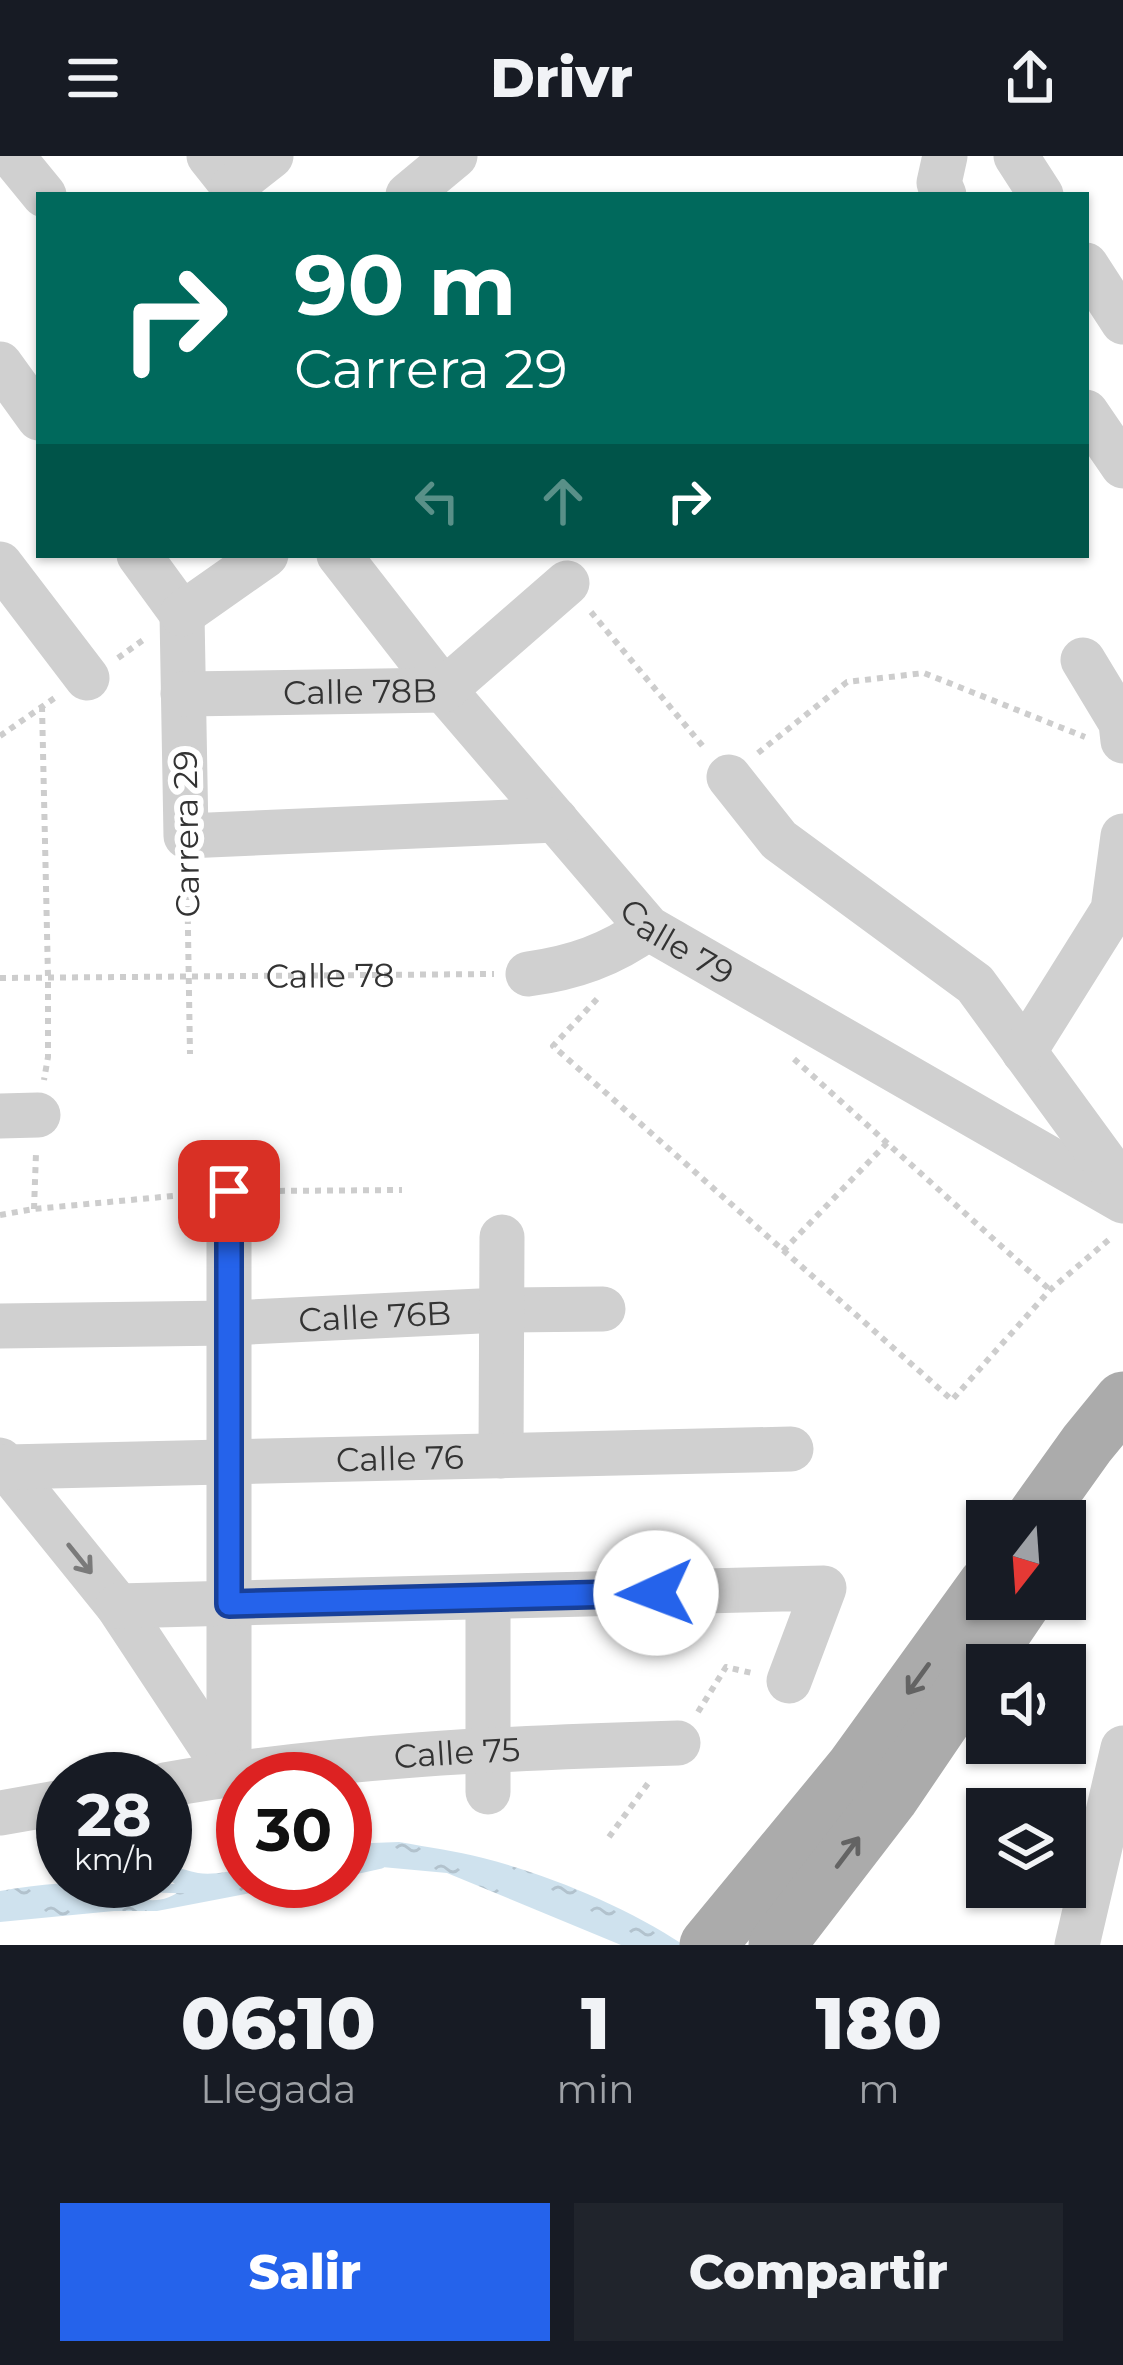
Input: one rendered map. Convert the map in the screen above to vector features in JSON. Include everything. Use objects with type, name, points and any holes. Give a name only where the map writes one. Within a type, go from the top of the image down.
[{"type":"main road","points":[[1047,1500],[1123,1400]]},
{"type":"main road","points":[[1086,1510],[1123,1458]]},
{"type":"main road","points":[[741,1934],[966,1613]]},
{"type":"main road","points":[[741,1934],[890,1798],[1011,1620]]},
{"type":"street","points":[[12,156],[42,192]]},
{"type":"street","points":[[227,179],[272,156]]},
{"type":"street","points":[[412,192],[455,156]]},
{"type":"street","points":[[943,192],[939,183],[945,156]]},
{"type":"street","points":[[1016,156],[1039,192]]},
{"type":"street","points":[[1089,270],[1123,322]]},
{"type":"street","points":[[0,364],[36,414]]},
{"type":"street","points":[[1089,416],[1123,466]]},
{"type":"street","points":[[141,558],[182,614],[262,558]]},
{"type":"street","name":"Calle 79","points":[[341,558],[444,690],[648,928],[1123,1201]]},
{"type":"street","points":[[0,564],[87,679]]},
{"type":"street","name":"Calle 78B","points":[[183,694],[444,690],[567,583]]},
{"type":"street","name":"Carrera 29","points":[[182,614],[186,836]]},
{"type":"street","points":[[1083,660],[1121,723],[1123,741]]},
{"type":"street","points":[[729,777],[779,840],[974,984],[1123,1187]]},
{"type":"street","points":[[186,836],[556,820]]},
{"type":"street","points":[[1024,1052],[1113,910],[1123,836]]},
{"type":"street","points":[[527,974],[589,961],[648,928]]},
{"type":"street","points":[[229,1191],[229,1752]]},
{"type":"street","points":[[501,1456],[502,1237]]},
{"type":"street","name":"Calle 76B","points":[[0,1326],[603,1310]]},
{"type":"street","name":"Calle 76","points":[[4,1464],[791,1449]]},
{"type":"street","points":[[4,1464],[118,1606],[216,1754]]},
{"type":"street","points":[[118,1606],[824,1588],[790,1681]]},
{"type":"street","points":[[488,1597],[488,1770]]},
{"type":"street","name":"Calle 75","points":[[372,1772],[488,1770],[678,1743]]},
{"type":"street","points":[[1077,1945],[1122,1752]]},
{"type":"street","points":[[0,1814],[36,1807]]},
{"type":"path","points":[[567,583],[729,777],[847,682],[924,673],[1030,715]]},
{"type":"path","points":[[34,1209],[19,1116],[48,1058],[42,706]]},
{"type":"path","name":"Carrera 29","points":[[186,836],[190,1054]]},
{"type":"path","name":"Calle 78","points":[[0,978],[527,974]]},
{"type":"path","points":[[597,998],[553,1046],[952,1400],[1050,1290],[1123,1227]]},
{"type":"path","points":[[781,1047],[1050,1290]]},
{"type":"path","points":[[783,1251],[886,1143]]},
{"type":"path","points":[[0,1215],[229,1191],[402,1190]]},
{"type":"path","points":[[609,1837],[726,1667]]},
{"type":"water","points":[[399,1842],[535,1873],[613,1905],[684,1945],[621,1945],[447,1873],[372,1866],[372,1843]]},
{"type":"water","points":[[192,1871],[216,1873],[216,1900],[192,1904]]},
{"type":"water","points":[[36,1886],[36,1908],[173,1908],[0,1922],[0,1891]]},
{"type":"waterway","points":[[372,1866],[381,1864]]},
{"type":"route","points":[[229,1191],[229,1604],[656,1593]]}]
